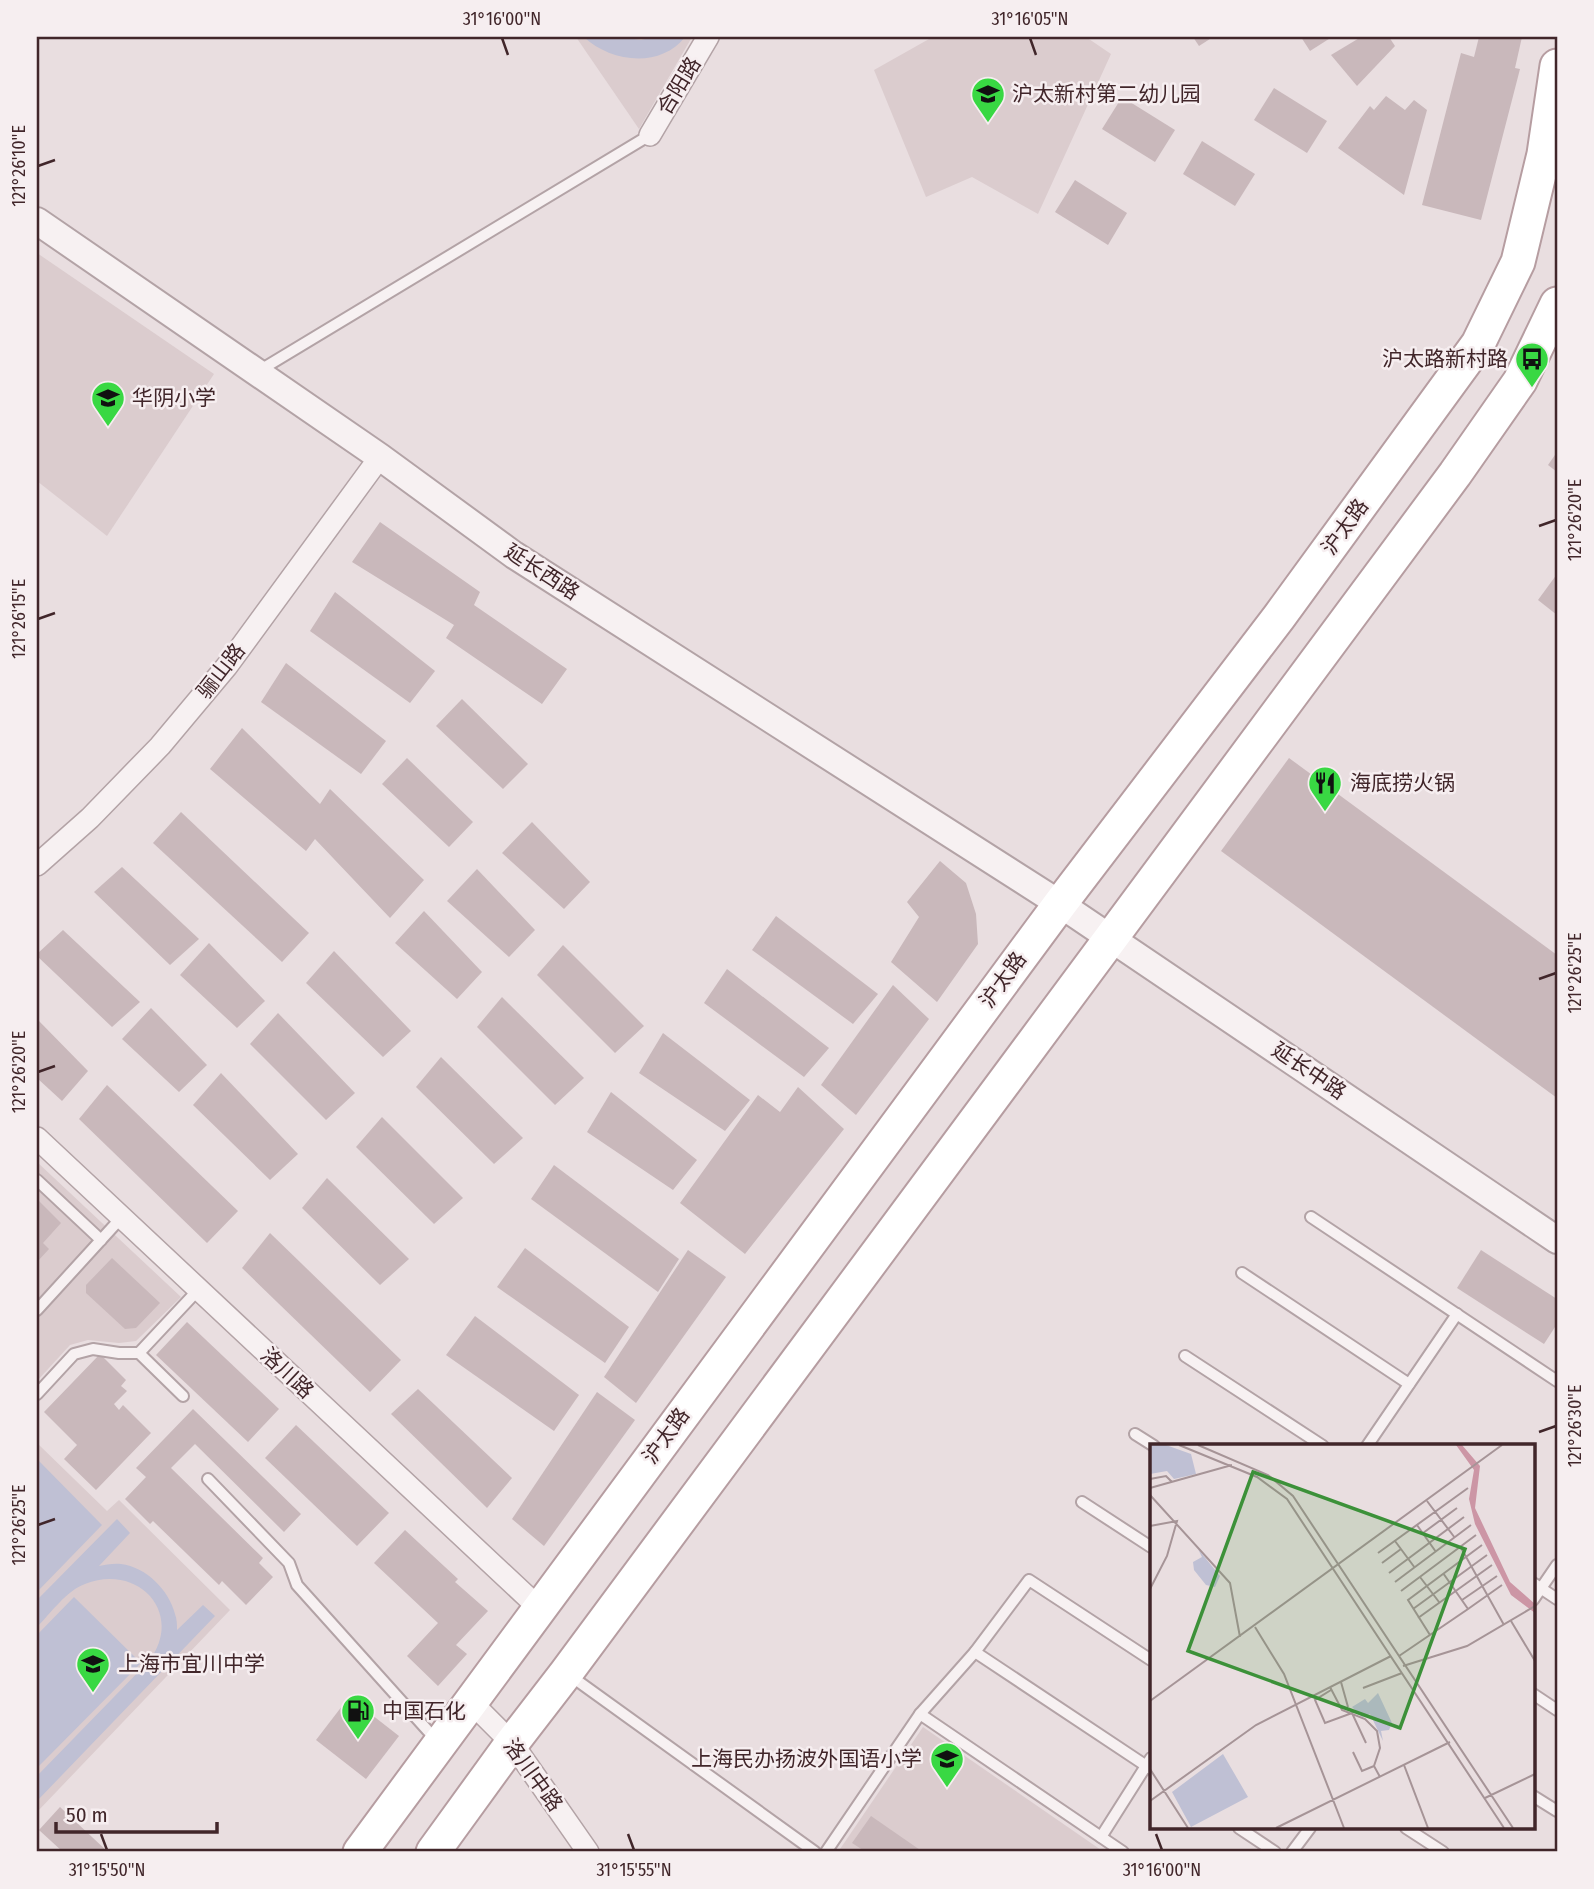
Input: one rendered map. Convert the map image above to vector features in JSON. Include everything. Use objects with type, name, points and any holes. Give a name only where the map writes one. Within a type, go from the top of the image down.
[{"type":"main road","name":"沪太路","points":[[360,1852],[1060,904],[1271,628],[1478,344],[1518,262],[1544,153],[1557,66]]},
{"type":"main road","points":[[433,1852],[1470,453],[1520,381],[1557,304]]},
{"type":"street","name":"合阳路","points":[[650,135],[708,37]]},
{"type":"street","name":"延长西路","points":[[37,221],[380,457],[514,555],[1060,904]]},
{"type":"street","name":"骊山路","points":[[37,865],[90,818],[160,746],[227,666],[380,457]]},
{"type":"street","name":"延长中路","points":[[1060,904],[1557,1240]]},
{"type":"street","name":"洛川路","points":[[37,1138],[539,1608]]},
{"type":"street","name":"洛川中路","points":[[471,1702],[512,1743],[588,1852]]},
{"type":"lane","points":[[256,372],[650,135]]},
{"type":"lane","points":[[37,1180],[101,1240]]},
{"type":"lane","points":[[1311,1217],[1557,1381]]},
{"type":"lane","points":[[37,1311],[121,1218]]},
{"type":"lane","points":[[1242,1273],[1409,1384]]},
{"type":"lane","points":[[139,1353],[198,1290]]},
{"type":"lane","points":[[1368,1444],[1457,1314]]},
{"type":"lane","points":[[37,1394],[74,1354],[93,1349],[139,1353],[183,1395]]},
{"type":"lane","points":[[1185,1356],[1320,1444]]},
{"type":"lane","points":[[1135,1434],[1151,1444]]},
{"type":"lane","points":[[208,1479],[289,1563],[297,1585],[440,1744]]},
{"type":"lane","points":[[1082,1502],[1150,1546]]},
{"type":"lane","points":[[1557,1565],[1537,1586],[1557,1599]]},
{"type":"lane","points":[[826,1852],[920,1714],[975,1652],[1029,1580],[1150,1659]]},
{"type":"lane","points":[[975,1652],[1150,1764],[1101,1837]]},
{"type":"lane","points":[[566,1673],[816,1852]]},
{"type":"lane","points":[[1534,1695],[1557,1710]]},
{"type":"lane","points":[[920,1714],[1123,1852]]},
{"type":"lane","points":[[1534,1797],[1557,1811]]},
{"type":"lane","points":[[1240,1829],[1275,1852]]},
{"type":"lane","points":[[1292,1852],[1309,1829]]},
{"type":"lane","points":[[1408,1829],[1443,1852]]},
{"type":"shaded area","points":[[576,37],[692,37],[639,129]]},
{"type":"shaded area","points":[[584,37],[641,40],[653,37],[685,37],[662,54],[635,58],[607,52]]},
{"type":"shaded area","name":"沪太新村第二幼儿园","points":[[928,37],[1086,37],[1111,54],[1038,214],[972,177],[926,197],[874,70],[929,39]]},
{"type":"shaded area","name":"华阴小学","points":[[37,253],[214,374],[107,536],[37,481]]},
{"type":"shaded area","points":[[37,1162],[181,1297],[136,1341],[119,1343],[88,1340],[70,1345],[37,1381]]},
{"type":"shaded area","name":"上海市宜川中学","points":[[37,1443],[107,1511],[119,1500],[230,1610],[37,1812]]},
{"type":"shaded area","points":[[37,1459],[102,1525],[37,1592]]},
{"type":"shaded area","points":[[117,1519],[130,1533],[99,1566],[130,1566],[155,1581],[168,1596],[176,1616],[177,1630],[203,1605],[215,1616],[37,1801],[37,1776],[149,1661],[159,1643],[162,1626],[159,1610],[138,1586],[122,1580],[104,1579],[78,1587],[37,1627],[37,1600]]},
{"type":"shaded area","points":[[74,1597],[141,1663],[37,1768],[37,1635]]},
{"type":"shaded area","name":"上海民办扬波外国语小学","points":[[923,1727],[1104,1852],[838,1852]]},
{"type":"building","points":[[1193,37],[1213,37],[1199,46]]},
{"type":"building","points":[[1301,37],[1332,37],[1310,51]]},
{"type":"building","points":[[1361,37],[1389,37],[1395,46],[1357,86],[1331,55]]},
{"type":"building","points":[[1479,37],[1522,37],[1515,68],[1520,69],[1481,220],[1422,205],[1461,53],[1474,57]]},
{"type":"building","points":[[1274,88],[1327,121],[1307,153],[1254,120]]},
{"type":"building","points":[[1386,96],[1405,110],[1414,100],[1427,110],[1404,195],[1338,148],[1370,106],[1374,110]]},
{"type":"building","points":[[1122,97],[1175,130],[1155,162],[1102,129]]},
{"type":"building","points":[[1202,141],[1255,174],[1235,206],[1183,174]]},
{"type":"building","points":[[1075,180],[1127,213],[1108,245],[1055,212]]},
{"type":"building","points":[[1557,452],[1557,472],[1548,465]]},
{"type":"building","points":[[380,522],[480,592],[474,605],[567,669],[542,704],[446,638],[454,625],[352,562]]},
{"type":"building","points":[[1557,574],[1557,615],[1538,600]]},
{"type":"building","points":[[335,592],[435,671],[410,703],[310,631]]},
{"type":"building","points":[[286,663],[386,741],[361,774],[261,702]]},
{"type":"building","points":[[462,699],[528,764],[503,789],[436,726]]},
{"type":"building","points":[[242,728],[320,804],[330,789],[424,880],[390,918],[315,839],[306,851],[210,769]]},
{"type":"building","points":[[407,758],[473,822],[449,847],[382,784]]},
{"type":"building","points":[[1289,758],[1557,955],[1557,1098],[1221,851]]},
{"type":"building","points":[[181,812],[309,933],[282,962],[153,843]]},
{"type":"building","points":[[532,822],[590,882],[564,909],[502,853]]},
{"type":"building","points":[[940,861],[966,883],[976,914],[978,944],[937,1002],[891,962],[919,917],[907,902]]},
{"type":"building","points":[[122,867],[199,939],[170,965],[94,892]]},
{"type":"building","points":[[477,869],[535,930],[509,957],[447,901]]},
{"type":"building","points":[[424,911],[482,972],[457,999],[395,943]]},
{"type":"building","points":[[776,916],[878,994],[853,1024],[752,950]]},
{"type":"building","points":[[63,930],[140,1002],[112,1027],[37,956]]},
{"type":"building","points":[[209,943],[265,1001],[237,1028],[180,975]]},
{"type":"building","points":[[563,945],[644,1026],[615,1053],[537,975]]},
{"type":"building","points":[[334,951],[411,1031],[383,1057],[306,983]]},
{"type":"building","points":[[727,969],[829,1048],[804,1077],[704,1003]]},
{"type":"building","points":[[893,985],[929,1019],[856,1115],[821,1085]]},
{"type":"building","points":[[502,997],[584,1078],[555,1105],[477,1027]]},
{"type":"building","points":[[151,1008],[207,1065],[179,1092],[122,1039]]},
{"type":"building","points":[[278,1013],[355,1093],[326,1120],[250,1044]]},
{"type":"building","points":[[37,1019],[88,1071],[62,1101],[37,1078]]},
{"type":"building","points":[[663,1033],[750,1100],[725,1131],[639,1073]]},
{"type":"building","points":[[441,1057],[523,1138],[494,1164],[416,1087]]},
{"type":"building","points":[[221,1073],[298,1154],[270,1180],[193,1105]]},
{"type":"building","points":[[107,1085],[238,1211],[207,1243],[79,1119]]},
{"type":"building","points":[[798,1087],[844,1129],[745,1254],[680,1203],[758,1095],[780,1112]]},
{"type":"building","points":[[611,1092],[697,1160],[673,1190],[587,1132]]},
{"type":"building","points":[[382,1117],[463,1198],[434,1224],[356,1147]]},
{"type":"building","points":[[554,1165],[679,1259],[658,1292],[531,1199]]},
{"type":"building","points":[[327,1178],[409,1259],[380,1285],[302,1208]]},
{"type":"building","points":[[37,1199],[61,1223],[43,1243],[49,1249],[37,1262]]},
{"type":"building","points":[[270,1233],[401,1360],[370,1392],[242,1268]]},
{"type":"building","points":[[525,1248],[629,1327],[605,1363],[497,1287]]},
{"type":"building","points":[[688,1250],[726,1277],[636,1403],[604,1377]]},
{"type":"building","points":[[1481,1250],[1557,1299],[1557,1324],[1544,1344],[1457,1288]]},
{"type":"building","points":[[112,1258],[160,1303],[136,1328],[125,1329],[86,1293],[86,1285]]},
{"type":"building","points":[[475,1316],[579,1395],[554,1431],[446,1355]]},
{"type":"building","points":[[187,1322],[279,1409],[248,1442],[156,1355]]},
{"type":"building","points":[[100,1354],[126,1380],[121,1386],[127,1391],[114,1404],[119,1410],[123,1405],[151,1433],[96,1490],[64,1459],[77,1445],[44,1412]]},
{"type":"building","points":[[418,1389],[512,1478],[487,1508],[391,1414]]},
{"type":"building","points":[[597,1392],[635,1420],[544,1546],[512,1519]]},
{"type":"building","points":[[193,1409],[301,1514],[284,1532],[195,1444],[171,1468],[263,1558],[259,1563],[273,1577],[246,1605],[222,1581],[219,1585],[153,1521],[150,1524],[125,1499],[146,1477],[136,1468]]},
{"type":"building","points":[[296,1425],[389,1513],[357,1546],[265,1458]]},
{"type":"building","points":[[405,1530],[458,1579],[455,1582],[488,1611],[456,1645],[467,1654],[438,1686],[407,1656],[438,1623],[374,1563]]},
{"type":"building","points":[[349,1697],[399,1736],[366,1779],[316,1740]]},
{"type":"building","points":[[60,1807],[108,1852],[63,1852],[39,1830]]},
{"type":"building","points":[[871,1816],[923,1852],[866,1852],[852,1843]]},
{"type":"place","name":"沪太新村第二幼儿园","points":[[988,124]]},
{"type":"place","name":"沪太路新村路","points":[[1532,389]]},
{"type":"place","name":"华阴小学","points":[[108,428]]},
{"type":"place","name":"海底捞火锅","points":[[1325,813]]},
{"type":"place","name":"上海市宜川中学","points":[[93,1694]]},
{"type":"place","name":"中国石化","points":[[358,1741]]},
{"type":"place","name":"上海民办扬波外国语小学","points":[[947,1789]]}]
